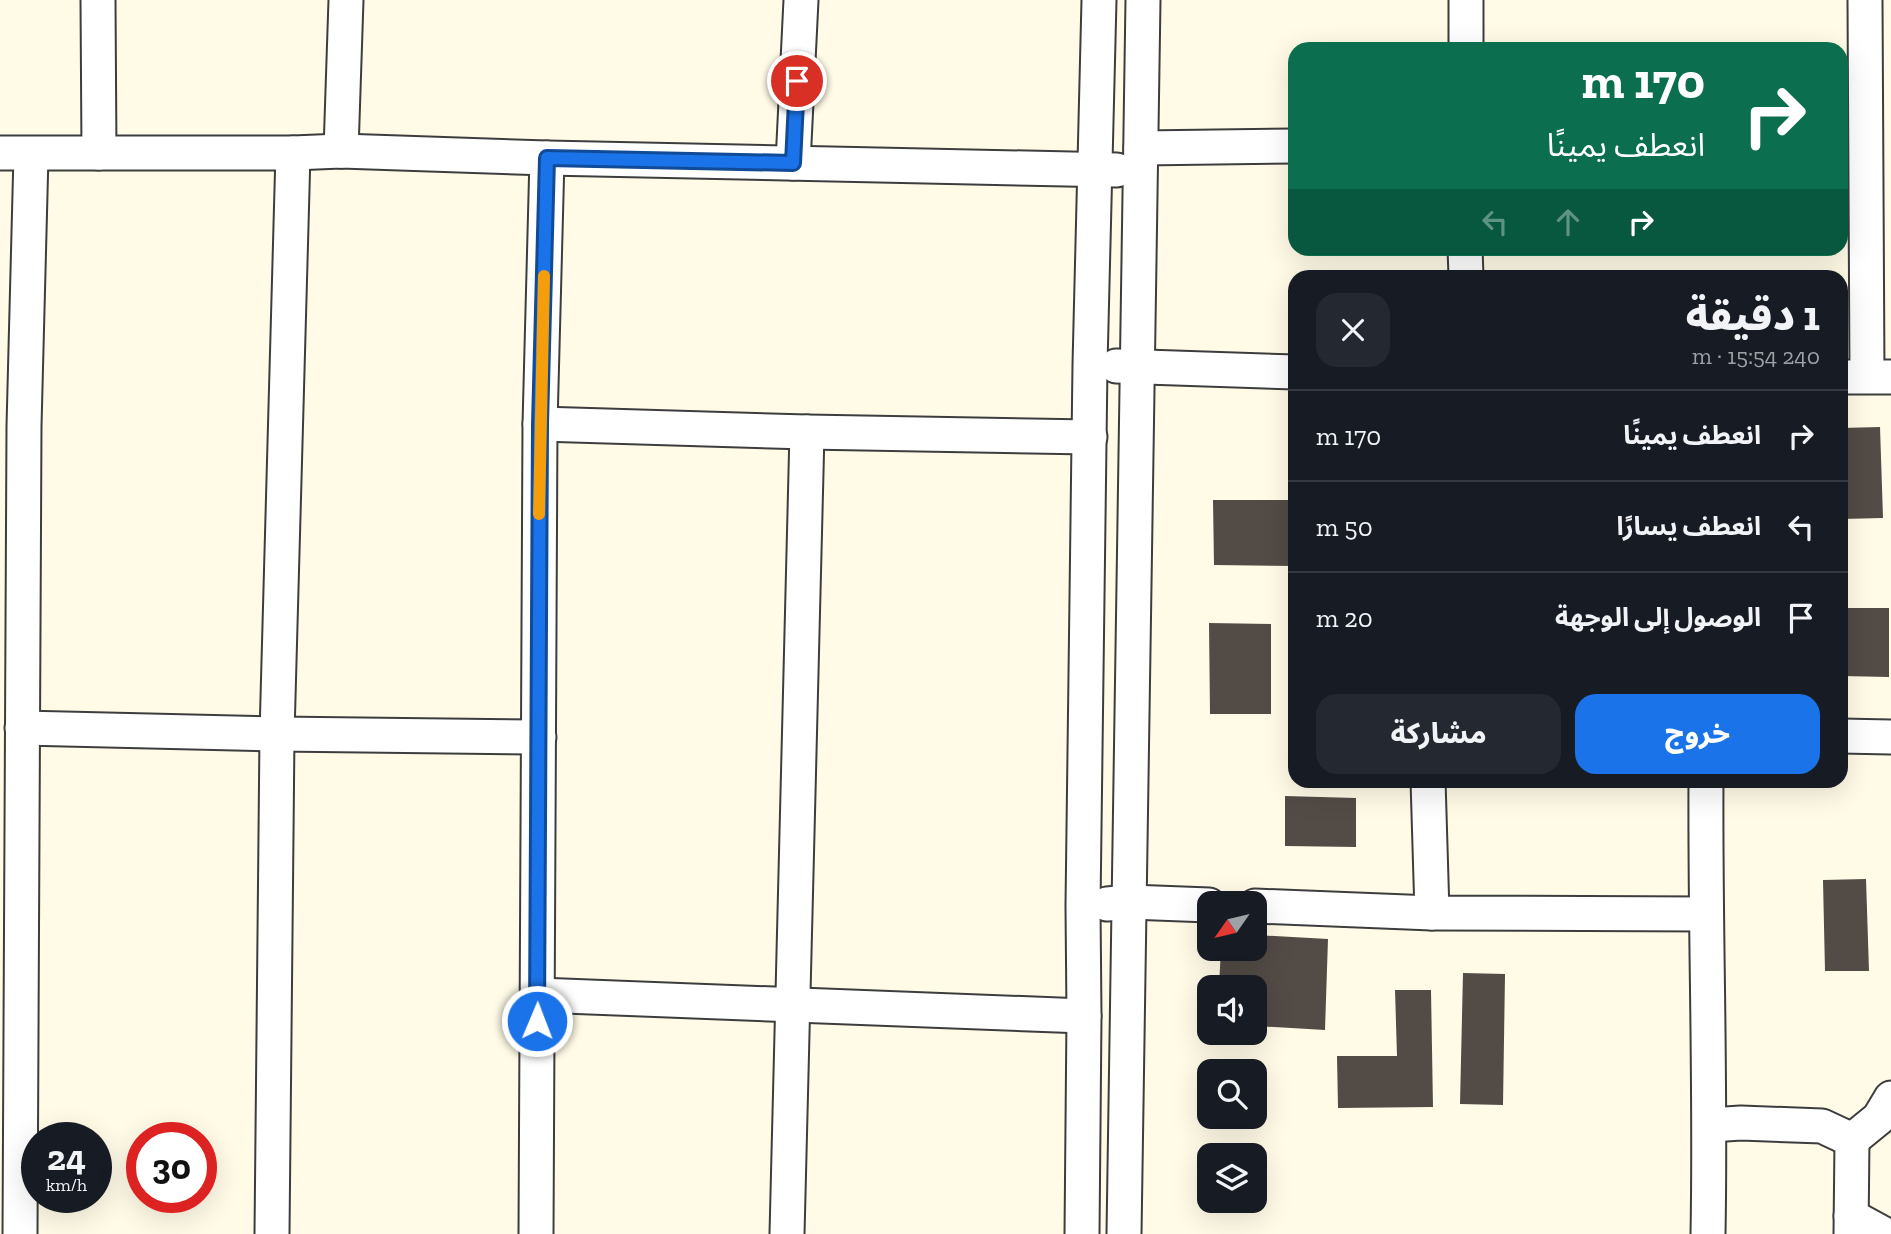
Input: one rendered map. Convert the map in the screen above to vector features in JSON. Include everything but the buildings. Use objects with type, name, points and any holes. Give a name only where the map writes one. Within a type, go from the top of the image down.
[{"type":"street","points":[[98,0],[100,153]]},
{"type":"street","points":[[341,151],[346,0]]},
{"type":"street","points":[[793,163],[801,0]]},
{"type":"street","points":[[1082,1234],[1090,365],[1099,0]]},
{"type":"street","points":[[1124,1234],[1143,0]]},
{"type":"street","points":[[1466,0],[1466,42]]},
{"type":"street","points":[[1865,0],[1866,377]]},
{"type":"street","points":[[20,1234],[10,990],[22,728],[12,426],[15,154],[341,151],[1094,169],[1141,159],[1288,147]]},
{"type":"street","points":[[272,1234],[277,734],[293,153]]},
{"type":"street","points":[[536,1234],[540,424],[547,158]]},
{"type":"street","points":[[1090,365],[1288,372]]},
{"type":"street","points":[[540,424],[1090,437]]},
{"type":"street","points":[[787,1234],[807,432]]},
{"type":"street","points":[[22,728],[539,737]]},
{"type":"street","points":[[1848,736],[1891,737]]},
{"type":"street","points":[[1428,788],[1432,913]]},
{"type":"street","points":[[1706,788],[1705,914],[1710,1125],[1707,1234]]},
{"type":"street","points":[[1083,906],[1130,902],[1197,905]]},
{"type":"street","points":[[1267,906],[1432,913],[1705,914]]},
{"type":"street","points":[[538,995],[1084,1016]]},
{"type":"street","points":[[1852,1140],[1879,1118],[1891,1098]]},
{"type":"street","points":[[1710,1125],[1741,1123],[1822,1126],[1852,1140]]},
{"type":"street","points":[[1852,1140],[1851,1225],[1884,1234]]},
{"type":"slow traffic","points":[[539,514],[544,276]]},
{"type":"route","points":[[537,1021],[540,424],[547,158],[793,163],[797,81]]}]
